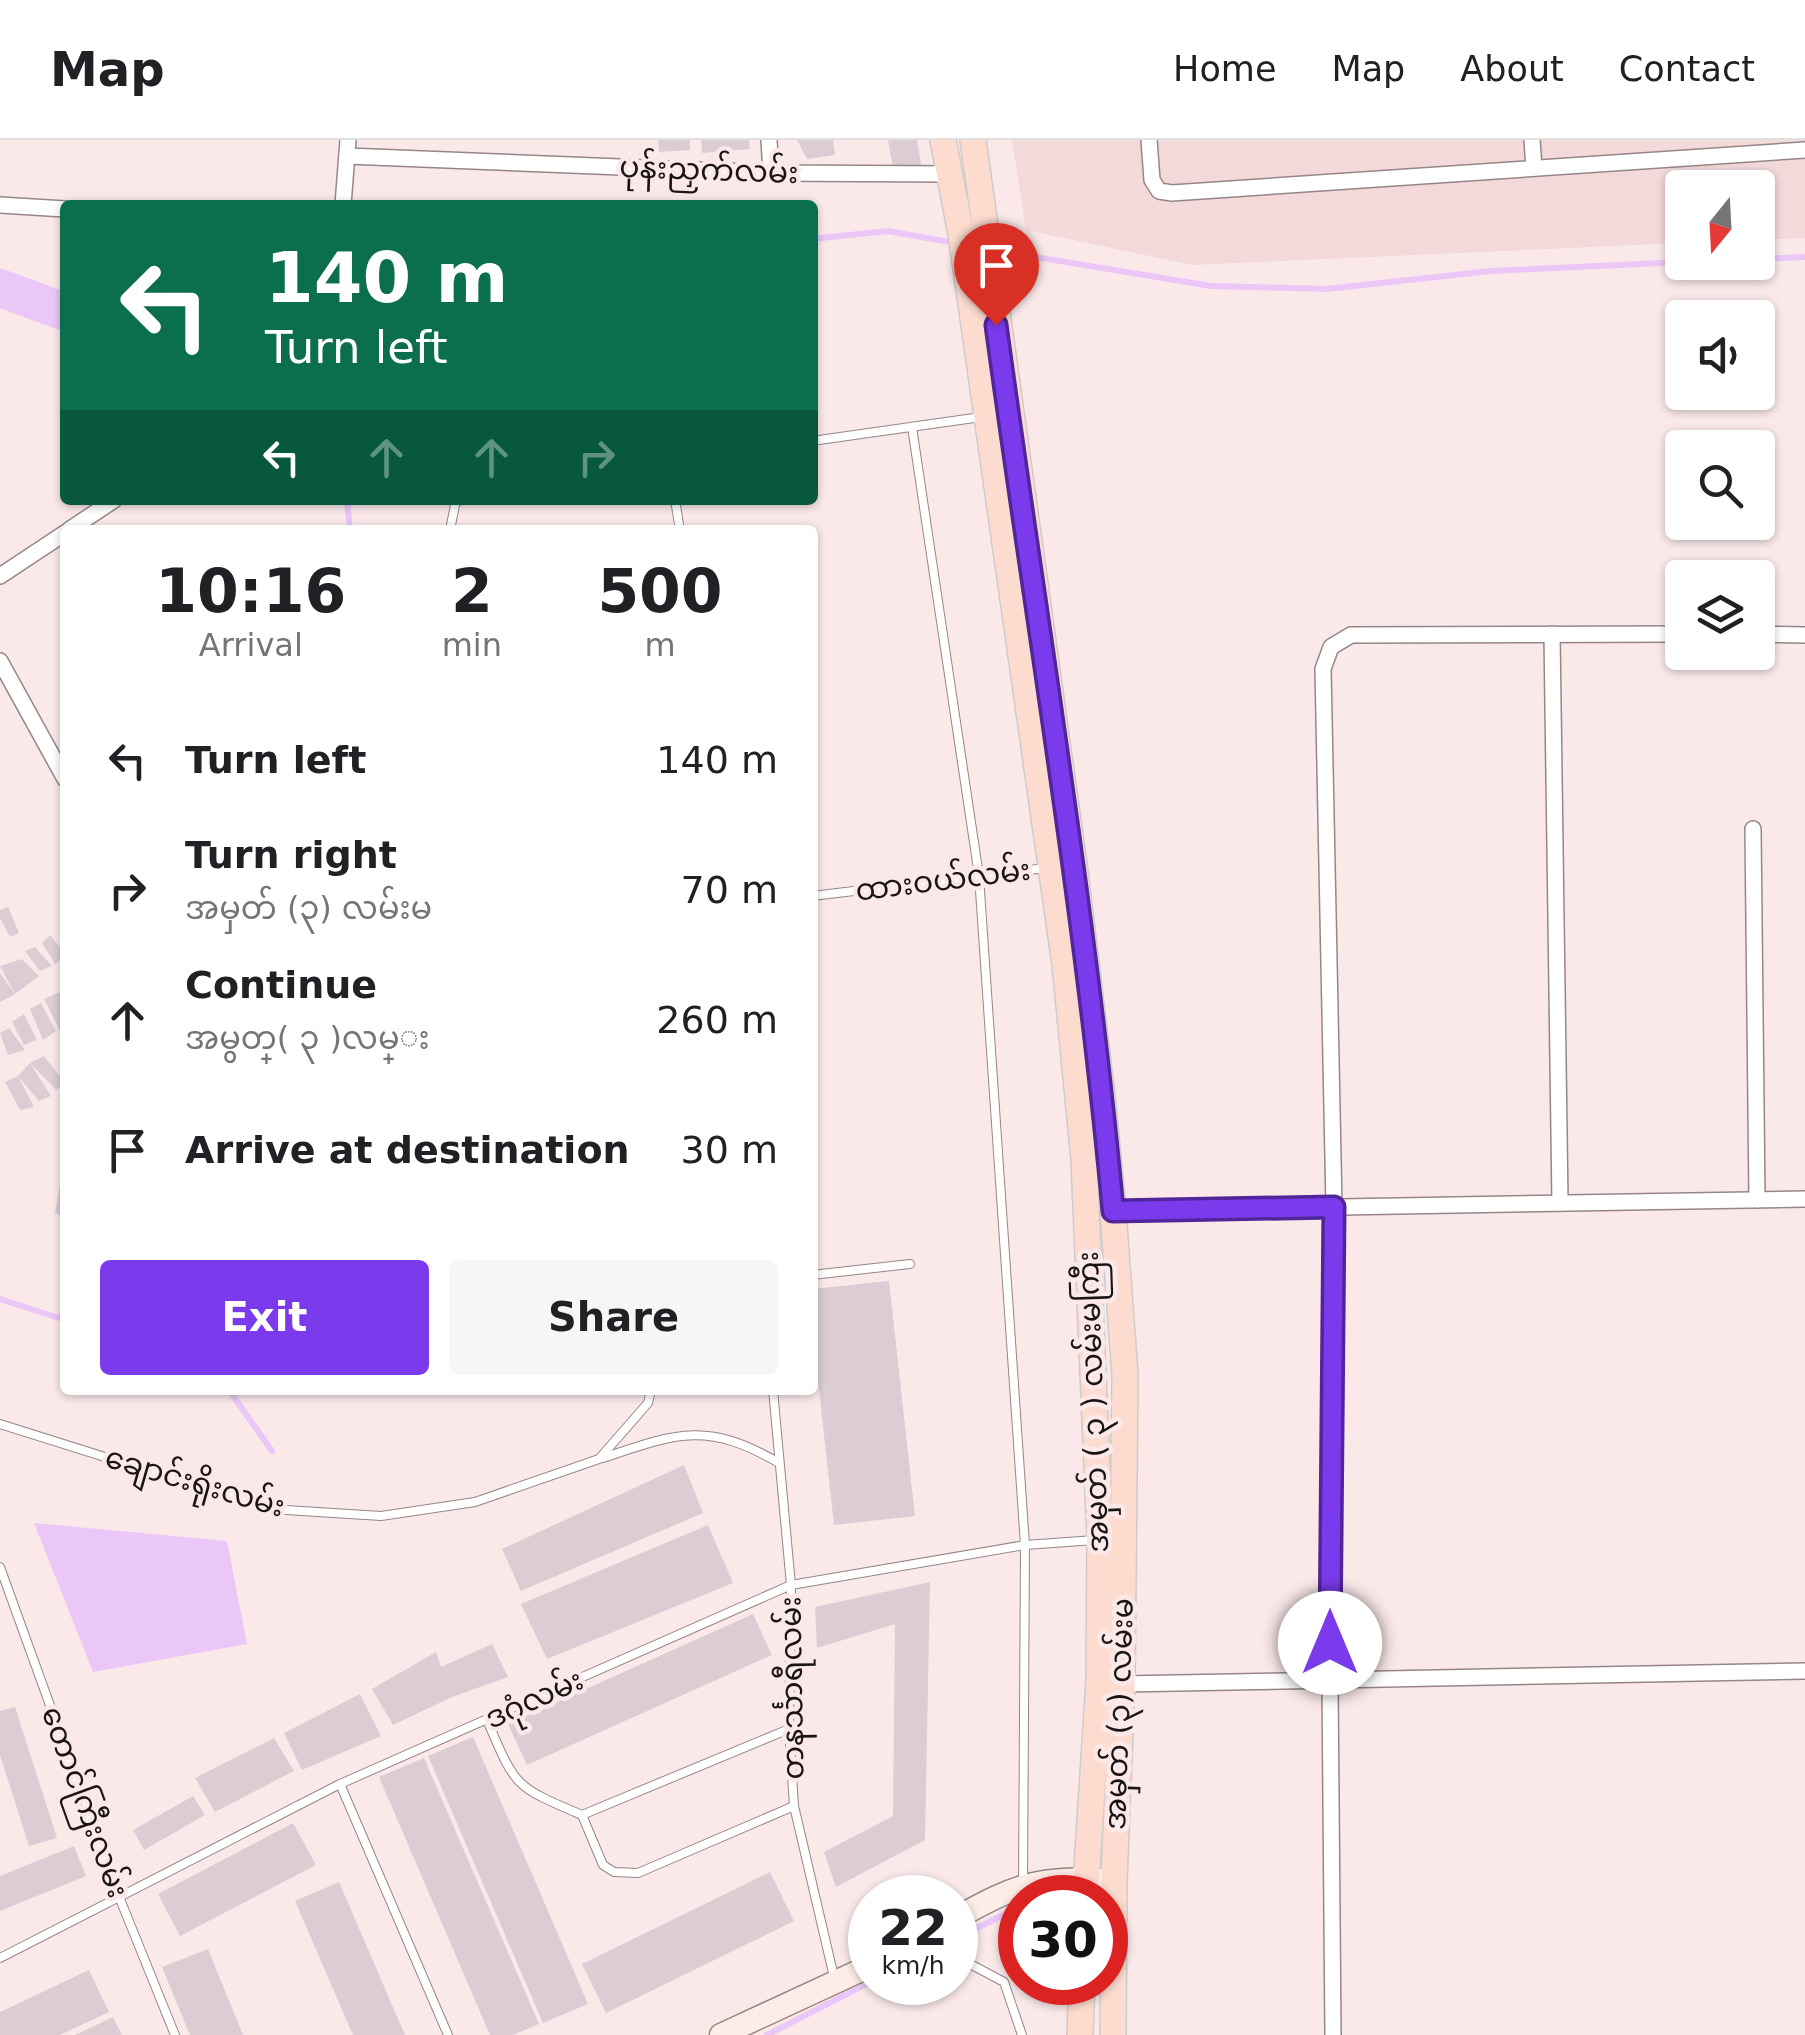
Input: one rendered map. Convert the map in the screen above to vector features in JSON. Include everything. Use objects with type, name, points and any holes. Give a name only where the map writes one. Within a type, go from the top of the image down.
[{"type":"main road","points":[[972,140],[976,243]]},
{"type":"main road","points":[[943,141],[976,243]]},
{"type":"main road","name":"အမှတ် ( ၃ ) လမ်းမကြီး","points":[[976,243],[1062,866],[1067,983],[1084,1160],[1100,1540],[1111,1682],[1087,1875]]},
{"type":"main road","name":"အမှတ် (၃) လမ်းမ","points":[[1062,866],[1102,1096],[1125,1375],[1111,1682],[1114,1875]]},
{"type":"main road","points":[[1080,2035],[1081,2005]]},
{"type":"main road","name":"အမှတ် (၃) လမ်းမ","points":[[1114,2005],[1114,2035]]},
{"type":"street","points":[[769,140],[771,173]]},
{"type":"street","points":[[943,141],[955,140]]},
{"type":"street","points":[[1149,140],[1152,180],[1160,191],[1172,193],[1805,150]]},
{"type":"street","points":[[1532,140],[1534,168]]},
{"type":"street","points":[[344,200],[347,148]]},
{"type":"street","name":"ပုန်းညှက်လမ်း","points":[[347,148],[771,173],[951,174]]},
{"type":"street","points":[[0,205],[60,209]]},
{"type":"street","points":[[76,525],[106,505]]},
{"type":"street","points":[[0,576],[60,536]]},
{"type":"street","points":[[1552,634],[1560,1203]]},
{"type":"street","points":[[1333,2035],[1330,1682],[1334,1207],[1323,669],[1331,647],[1351,635],[1665,634]]},
{"type":"street","points":[[1775,634],[1805,634]]},
{"type":"street","points":[[0,661],[60,771]]},
{"type":"street","points":[[1753,829],[1757,1200]]},
{"type":"street","points":[[1113,1211],[1805,1199]]},
{"type":"street","points":[[1111,1682],[1330,1682],[1805,1671]]},
{"type":"street","points":[[721,2035],[848,1975]]},
{"type":"lane","points":[[818,440],[997,416]]},
{"type":"lane","points":[[912,427],[979,876],[1024,1545],[1023,1875]]},
{"type":"lane","name":"ထားဝယ်လမ်း","points":[[818,895],[1062,866]]},
{"type":"lane","points":[[1086,1212],[1113,1211]]},
{"type":"lane","points":[[818,1274],[910,1264]]},
{"type":"lane","name":"ချောင်းရိုးလမ်း","points":[[0,1424],[270,1508],[382,1516],[475,1502],[599,1459],[648,1404],[650,1395]]},
{"type":"lane","name":"တနင်္သာရီလမ်း","points":[[773,1395],[791,1585],[789,1729],[794,1806],[835,1981]]},
{"type":"lane","points":[[599,1459],[675,1436],[720,1436],[779,1463]]},
{"type":"lane","name":"ဒဂုံလမ်း","points":[[0,1958],[340,1784],[791,1585],[1024,1545],[1100,1540]]},
{"type":"lane","name":"တောင်ကြီးလမ်း","points":[[0,1567],[120,1898],[175,2035]]},
{"type":"lane","points":[[487,1720],[509,1772],[527,1792],[582,1815],[603,1865],[614,1872],[638,1874],[794,1806]]},
{"type":"lane","points":[[582,1815],[789,1729]]},
{"type":"lane","points":[[340,1784],[448,2035]]},
{"type":"lane","points":[[978,1968],[1004,1982],[1022,2035]]},
{"type":"shaded area","points":[[1012,140],[1805,140],[1805,238],[1775,239],[1775,170],[1665,170],[1665,244],[1192,265],[1026,230]]},
{"type":"shaded area","points":[[34,1523],[227,1541],[247,1644],[93,1672]]},
{"type":"building","points":[[658,140],[690,140],[690,150],[659,152]]},
{"type":"building","points":[[701,140],[749,140],[750,149],[702,153]]},
{"type":"building","points":[[797,140],[833,140],[835,155],[807,159]]},
{"type":"building","points":[[888,140],[917,140],[922,169],[893,168]]},
{"type":"building","points":[[8,907],[19,933],[10,937],[0,918],[0,910]]},
{"type":"building","points":[[50,935],[60,947],[60,960],[55,964],[42,943]]},
{"type":"building","points":[[35,947],[52,966],[40,971],[25,951]]},
{"type":"building","points":[[22,959],[39,976],[15,994],[0,966]]},
{"type":"building","points":[[0,973],[15,994],[0,1002]]},
{"type":"building","points":[[60,992],[60,1031],[44,999]]},
{"type":"building","points":[[41,1003],[56,1031],[43,1040],[30,1009]]},
{"type":"building","points":[[24,1014],[37,1040],[24,1045],[12,1022]]},
{"type":"building","points":[[9,1028],[25,1050],[8,1055],[0,1033]]},
{"type":"building","points":[[44,1056],[60,1077],[60,1087],[56,1090],[30,1063]]},
{"type":"building","points":[[30,1063],[51,1096],[39,1101],[18,1076]]},
{"type":"building","points":[[18,1076],[34,1107],[20,1110],[5,1082]]},
{"type":"building","points":[[60,1185],[60,1215],[55,1213]]},
{"type":"building","points":[[889,1281],[915,1516],[834,1525],[818,1381],[818,1288]]},
{"type":"building","points":[[684,1465],[703,1513],[521,1591],[502,1549]]},
{"type":"building","points":[[708,1525],[733,1583],[547,1659],[521,1604]]},
{"type":"building","points":[[930,1582],[925,1840],[859,1875],[848,1875],[848,1881],[836,1887],[824,1852],[893,1816],[895,1624],[817,1648],[815,1607]]},
{"type":"building","points":[[753,1614],[772,1655],[527,1765],[508,1724]]},
{"type":"building","points":[[492,1644],[508,1677],[452,1697],[393,1725],[372,1689],[436,1652],[441,1667]]},
{"type":"building","points":[[360,1694],[381,1736],[302,1770],[284,1733]]},
{"type":"building","points":[[15,1707],[57,1838],[29,1846],[0,1755],[0,1711]]},
{"type":"building","points":[[473,1737],[588,2004],[543,2023],[428,1756]]},
{"type":"building","points":[[274,1738],[294,1771],[215,1812],[195,1778]]},
{"type":"building","points":[[424,1758],[539,2024],[513,2035],[490,2035],[379,1777]]},
{"type":"building","points":[[193,1796],[205,1815],[144,1850],[133,1830]]},
{"type":"building","points":[[293,1823],[316,1865],[180,1936],[158,1894]]},
{"type":"building","points":[[74,1846],[86,1876],[0,1911],[0,1876]]},
{"type":"building","points":[[770,1872],[794,1921],[606,2013],[582,1964]]},
{"type":"building","points":[[339,1882],[405,2035],[353,2035],[295,1901]]},
{"type":"building","points":[[208,1949],[243,2035],[190,2035],[162,1967]]},
{"type":"building","points":[[89,1970],[109,2012],[60,2035],[0,2035],[0,2012]]},
{"type":"building","points":[[113,2017],[122,2035],[75,2035]]},
{"type":"waterway","points":[[818,238],[887,231],[956,243]]},
{"type":"waterway","points":[[993,250],[1211,286],[1326,289],[1491,271],[1665,263]]},
{"type":"waterway","points":[[1775,258],[1805,257]]},
{"type":"waterway","points":[[0,288],[60,310]]},
{"type":"waterway","points":[[348,505],[350,525]]},
{"type":"waterway","points":[[0,1299],[60,1318]]},
{"type":"waterway","points":[[233,1395],[272,1451]]},
{"type":"waterway","points":[[978,1928],[998,1918]]},
{"type":"waterway","points":[[767,2035],[848,1993]]},
{"type":"route","points":[[996,325],[1074,864],[1113,1211],[1334,1207],[1330,1643]]}]
